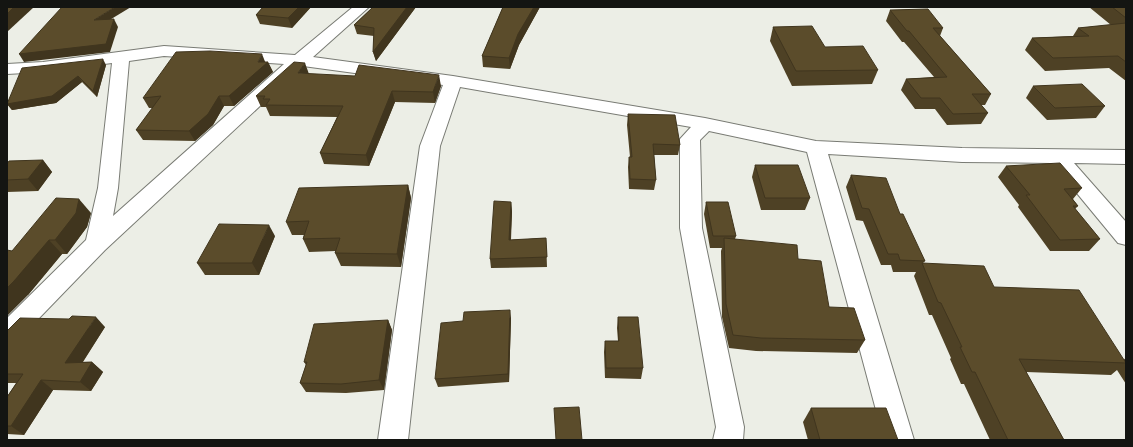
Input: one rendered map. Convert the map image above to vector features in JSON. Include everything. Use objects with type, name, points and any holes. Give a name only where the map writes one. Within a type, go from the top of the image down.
[{"type":"street","points":[[7,334],[97,244],[299,60],[362,7]]},
{"type":"street","points":[[7,69],[43,67],[164,51],[299,60],[453,81],[705,124],[816,147],[962,155],[1126,157]]},
{"type":"street","points":[[97,244],[108,188],[121,56]]},
{"type":"street","points":[[393,440],[430,146],[453,81]]},
{"type":"street","points":[[705,124],[690,139],[691,228],[730,427],[728,440]]},
{"type":"street","points":[[816,147],[900,440]]},
{"type":"street","points":[[1058,157],[1126,237]]},
{"type":"building","points":[[7,7],[14,7],[7,14]]},
{"type":"building","points":[[62,7],[115,7],[94,20],[114,19],[106,44],[19,54]]},
{"type":"building","points":[[263,7],[299,7],[288,18],[256,15]]},
{"type":"building","points":[[373,7],[407,7],[373,52],[374,28],[354,25]]},
{"type":"building","points":[[503,7],[534,7],[518,34],[509,58],[482,56]]},
{"type":"building","points":[[1112,7],[1126,7],[1126,18]]},
{"type":"building","points":[[928,9],[943,28],[933,28],[991,94],[972,94],[988,113],[953,114],[940,98],[921,98],[906,79],[947,77],[890,10]]},
{"type":"building","points":[[1126,23],[1126,62],[1118,56],[1053,58],[1032,38],[1089,36],[1078,28]]},
{"type":"building","points":[[812,26],[825,47],[863,46],[878,70],[796,71],[773,27]]},
{"type":"building","points":[[210,51],[262,54],[258,62],[268,62],[229,96],[219,96],[208,114],[189,131],[136,130],[161,96],[143,98],[176,52]]},
{"type":"building","points":[[103,59],[93,91],[78,76],[52,96],[7,104],[22,68]]},
{"type":"building","points":[[294,62],[305,63],[298,73],[355,76],[359,65],[439,75],[433,92],[392,91],[366,155],[320,153],[343,106],[266,105],[270,99],[263,99],[265,96],[256,96]]},
{"type":"building","points":[[1082,84],[1105,106],[1055,108],[1033,86]]},
{"type":"building","points":[[628,114],[675,115],[680,145],[653,144],[656,180],[630,179],[629,157],[632,157]]},
{"type":"building","points":[[43,160],[28,179],[7,180],[7,164],[9,161]]},
{"type":"building","points":[[1060,163],[1082,188],[1064,189],[1078,206],[1073,206],[1100,239],[1060,240],[1026,195],[1030,195],[1006,166]]},
{"type":"building","points":[[755,165],[798,165],[810,198],[765,198]]},
{"type":"building","points":[[851,175],[886,178],[900,214],[903,214],[925,261],[900,260],[898,254],[888,254],[869,209],[862,208]]},
{"type":"building","points":[[408,185],[397,254],[335,253],[340,238],[303,239],[309,221],[286,222],[299,188]]},
{"type":"building","points":[[56,198],[79,199],[76,213],[55,240],[49,240],[7,288],[7,250],[12,251]]},
{"type":"building","points":[[494,201],[511,202],[509,240],[546,238],[547,257],[490,259]]},
{"type":"building","points":[[706,202],[728,202],[736,236],[713,236]]},
{"type":"building","points":[[219,224],[269,225],[252,263],[197,263]]},
{"type":"building","points":[[724,238],[797,245],[798,259],[821,261],[829,307],[854,308],[865,340],[761,338],[733,335],[726,304]]},
{"type":"building","points":[[922,263],[984,266],[994,287],[1079,290],[1126,363],[1019,359],[1064,440],[1008,440],[975,372],[972,372],[941,303],[938,302]]},
{"type":"building","points":[[510,310],[508,374],[435,379],[441,323],[463,321],[464,312]]},
{"type":"building","points":[[72,316],[96,317],[65,363],[92,362],[80,382],[41,380],[11,426],[7,426],[7,397],[23,374],[7,374],[7,331],[20,318],[69,319]]},
{"type":"building","points":[[618,317],[638,317],[643,368],[606,368],[605,341],[619,341]]},
{"type":"building","points":[[388,320],[379,380],[341,384],[300,383],[307,362],[304,362],[314,324]]},
{"type":"building","points":[[579,407],[582,440],[556,440],[554,408]]},
{"type":"building","points":[[811,408],[886,408],[898,440],[820,440]]}]
